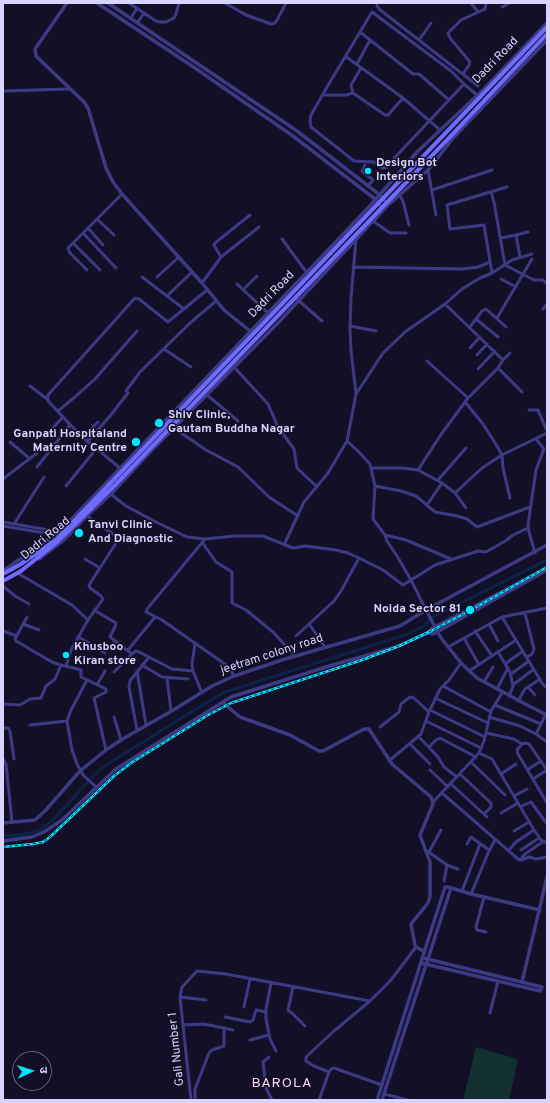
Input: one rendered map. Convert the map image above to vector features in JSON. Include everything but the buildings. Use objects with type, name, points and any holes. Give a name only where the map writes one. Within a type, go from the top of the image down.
[{"type":"main road","points":[[3,573],[21,564],[56,539],[547,27]]},
{"type":"main road","points":[[3,581],[21,571],[56,543],[116,484],[547,34]]},
{"type":"street","points":[[67,3],[37,46],[35,53],[38,59],[84,102],[88,108],[106,168],[113,182],[122,194],[202,283],[216,302],[250,332]]},
{"type":"street","points":[[97,3],[262,113],[311,149],[375,200],[384,210]]},
{"type":"street","points":[[108,3],[298,131],[380,195],[388,205]]},
{"type":"street","points":[[129,3],[156,21],[166,22],[174,18],[179,3]]},
{"type":"street","points":[[225,3],[246,14],[271,24],[275,23],[286,3]]},
{"type":"street","points":[[377,3],[379,10],[478,86]]},
{"type":"street","points":[[472,3],[478,12]]},
{"type":"street","points":[[463,74],[470,62],[450,38],[448,33],[461,20],[486,9],[486,3]]},
{"type":"street","points":[[502,7],[510,3]]},
{"type":"street","points":[[131,18],[137,8]]},
{"type":"street","points":[[464,84],[385,168],[382,168],[374,162],[354,161],[311,127],[310,118],[371,12],[451,71],[477,95]]},
{"type":"street","points":[[138,22],[144,13]]},
{"type":"street","points":[[418,40],[431,23]]},
{"type":"street","name":"Dadri Road","points":[[3,573],[58,533],[307,273],[380,195],[418,151],[477,95],[547,23]]},
{"type":"street","points":[[360,32],[413,74],[419,74],[450,100]]},
{"type":"street","points":[[356,64],[370,40]]},
{"type":"street","name":"Dadri Road","points":[[3,581],[19,574],[70,535],[234,367],[388,205],[428,170],[454,136],[547,40]]},
{"type":"street","points":[[345,56],[403,98],[440,130]]},
{"type":"street","points":[[361,68],[351,85],[353,93],[385,115],[388,115],[403,98]]},
{"type":"street","points":[[3,91],[69,89]]},
{"type":"street","points":[[323,95],[346,95],[353,93]]},
{"type":"street","points":[[365,165],[362,171],[373,180],[368,186]]},
{"type":"street","points":[[428,170],[436,215]]},
{"type":"street","points":[[432,190],[492,170]]},
{"type":"street","points":[[492,273],[484,225],[450,229],[447,205],[507,187]]},
{"type":"street","points":[[491,192],[505,265]]},
{"type":"street","points":[[87,270],[68,251],[68,248],[122,194]]},
{"type":"street","points":[[397,196],[400,196],[403,201],[409,225]]},
{"type":"street","points":[[221,257],[214,245],[215,243],[250,215]]},
{"type":"street","points":[[97,219],[114,236]]},
{"type":"street","points":[[373,221],[390,234],[406,233]]},
{"type":"street","points":[[202,283],[221,257],[259,227]]},
{"type":"street","points":[[88,228],[103,245]]},
{"type":"street","points":[[501,238],[528,232]]},
{"type":"street","points":[[83,233],[116,268]]},
{"type":"street","points":[[516,235],[520,257]]},
{"type":"street","points":[[282,239],[307,273]]},
{"type":"street","points":[[284,545],[304,502],[328,473],[347,441],[356,394],[350,343],[350,326],[356,239]]},
{"type":"street","points":[[74,243],[100,270]]},
{"type":"street","points":[[356,394],[380,356],[405,332],[445,304],[462,289],[520,257],[532,254]]},
{"type":"street","points":[[157,277],[179,258]]},
{"type":"street","points":[[497,318],[532,259]]},
{"type":"street","points":[[353,267],[462,269],[478,267],[490,262]]},
{"type":"street","points":[[505,265],[536,281],[543,280],[547,284]]},
{"type":"street","points":[[167,296],[192,272]]},
{"type":"street","points":[[243,290],[258,276]]},
{"type":"street","points":[[142,277],[184,309]]},
{"type":"street","points":[[501,279],[516,287]]},
{"type":"street","points":[[236,284],[268,314]]},
{"type":"street","points":[[47,399],[48,395],[135,298],[139,299],[167,321],[170,321],[207,290]]},
{"type":"street","points":[[298,300],[322,321]]},
{"type":"street","points":[[87,442],[128,393],[126,391],[140,372],[189,324],[216,302]]},
{"type":"street","points":[[445,304],[503,360]]},
{"type":"street","points":[[543,309],[547,304]]},
{"type":"street","points":[[470,327],[482,311],[486,309],[506,327]]},
{"type":"street","points":[[476,319],[498,337]]},
{"type":"street","points":[[350,326],[376,331]]},
{"type":"street","points":[[58,411],[95,379],[137,331]]},
{"type":"street","points":[[470,348],[480,337]]},
{"type":"street","points":[[477,355],[487,344]]},
{"type":"street","points":[[164,349],[191,367]]},
{"type":"street","points":[[478,369],[495,351]]},
{"type":"street","points":[[418,470],[442,433],[468,398],[498,368],[510,353]]},
{"type":"street","points":[[428,361],[468,398]]},
{"type":"street","points":[[234,367],[268,404],[278,427],[294,449],[297,468],[317,487]]},
{"type":"street","points":[[498,368],[522,392]]},
{"type":"street","points":[[30,386],[47,399],[87,442],[120,468]]},
{"type":"street","points":[[207,394],[238,421]]},
{"type":"street","points":[[465,402],[492,436],[502,455],[503,468],[510,498]]},
{"type":"street","points":[[455,493],[482,468],[502,455],[536,439],[547,432],[538,410],[529,410]]},
{"type":"street","points":[[46,435],[63,417]]},
{"type":"street","points":[[83,438],[98,422]]},
{"type":"street","points":[[37,466],[70,425]]},
{"type":"street","points":[[174,428],[206,450],[238,467],[269,497],[298,516]]},
{"type":"street","points":[[535,552],[528,528],[530,507],[537,466],[545,450],[536,439]]},
{"type":"street","points":[[347,441],[358,451],[371,468],[375,486],[373,519],[398,556],[436,630],[461,663],[484,682],[502,693],[546,714],[536,734]]},
{"type":"street","points":[[10,442],[29,458]]},
{"type":"street","points":[[438,480],[466,448]]},
{"type":"street","points":[[66,486],[96,449]]},
{"type":"street","points":[[3,479],[37,453]]},
{"type":"street","points":[[371,468],[402,468],[418,470],[438,480],[455,493],[466,508]]},
{"type":"street","points":[[14,524],[44,477]]},
{"type":"street","points":[[427,505],[442,483]]},
{"type":"street","points":[[375,486],[409,493],[416,496],[435,512],[467,519],[477,527],[530,507]]},
{"type":"street","points":[[110,494],[133,510],[178,533],[205,539],[224,536],[263,536],[295,549],[306,546],[336,550],[348,553],[383,570],[403,585],[428,568],[478,551],[486,552],[508,540],[513,535],[528,528]]},
{"type":"street","points":[[66,666],[71,650],[103,597],[90,588],[89,585],[118,540],[116,536],[87,516]]},
{"type":"street","points":[[3,522],[70,535]]},
{"type":"street","points":[[3,526],[58,533],[65,539]]},
{"type":"street","points":[[385,535],[406,540],[451,559]]},
{"type":"street","points":[[205,539],[146,612],[147,614],[162,620],[228,667],[234,676]]},
{"type":"street","points":[[202,542],[216,562],[232,572],[232,603],[246,610],[268,627],[295,656]]},
{"type":"street","name":"jeetram colony road","points":[[3,823],[35,820],[45,811],[80,771],[106,750],[212,686],[234,676],[295,656],[400,626],[426,610],[547,545]]},
{"type":"street","points":[[296,636],[334,601],[342,591],[359,558]]},
{"type":"street","points":[[85,559],[100,568]]},
{"type":"street","points":[[3,841],[32,837],[44,832],[62,820],[95,786],[116,769],[222,702],[248,691],[396,647],[428,632],[433,634],[436,630],[547,569]]},
{"type":"street","points":[[19,574],[72,605],[88,620]]},
{"type":"street","points":[[3,586],[15,596],[29,604]]},
{"type":"street","points":[[448,647],[502,617],[547,608]]},
{"type":"street","points":[[94,610],[116,623],[110,636],[132,654]]},
{"type":"street","points":[[525,613],[534,649],[532,654],[527,657]]},
{"type":"street","points":[[27,617],[15,639],[17,642],[52,662],[81,670],[81,677],[106,690],[94,698],[106,750]]},
{"type":"street","points":[[128,650],[155,617]]},
{"type":"street","points":[[502,617],[547,688]]},
{"type":"street","points":[[23,624],[39,630]]},
{"type":"street","points":[[309,624],[325,647]]},
{"type":"street","points":[[489,624],[498,641]]},
{"type":"street","points":[[3,631],[17,636]]},
{"type":"street","points":[[475,631],[492,656]]},
{"type":"street","points":[[78,637],[105,653]]},
{"type":"street","points":[[464,638],[479,665]]},
{"type":"street","points":[[470,671],[516,640]]},
{"type":"street","points":[[195,644],[193,671],[202,693]]},
{"type":"street","points":[[114,672],[136,651],[172,669],[193,671]]},
{"type":"street","points":[[497,690],[506,666],[523,651]]},
{"type":"street","points":[[498,652],[511,674],[513,686]]},
{"type":"street","points":[[137,730],[129,687],[130,681],[149,657]]},
{"type":"street","points":[[511,674],[529,661]]},
{"type":"street","points":[[389,761],[419,737],[440,688],[449,680],[461,663]]},
{"type":"street","points":[[3,704],[20,705],[30,699],[41,698],[46,686],[55,679],[61,665]]},
{"type":"street","points":[[142,665],[162,677],[188,679]]},
{"type":"street","points":[[484,682],[493,667]]},
{"type":"street","points":[[508,696],[513,686],[534,669]]},
{"type":"street","points":[[97,685],[105,671]]},
{"type":"street","points":[[137,671],[146,725]]},
{"type":"street","points":[[167,678],[171,711]]},
{"type":"street","points":[[518,701],[528,687],[540,679]]},
{"type":"street","points":[[87,680],[71,710],[67,721],[72,750],[80,771],[95,786]]},
{"type":"street","points":[[443,686],[491,712]]},
{"type":"street","points":[[528,687],[535,695]]},
{"type":"street","points":[[425,952],[416,947],[411,924],[428,902],[430,897],[431,866],[428,852],[420,835],[433,802],[479,753],[491,712],[502,693]]},
{"type":"street","points":[[380,727],[399,712],[401,704],[410,697],[414,698],[430,711],[485,735],[514,739],[522,744],[528,743],[547,770],[533,779]]},
{"type":"street","points":[[436,698],[488,723]]},
{"type":"street","points":[[222,702],[240,717],[290,735],[318,751],[323,751],[366,728],[370,731],[389,761],[431,797],[433,802]]},
{"type":"street","points":[[494,705],[541,724]]},
{"type":"street","points":[[114,717],[121,740]]},
{"type":"street","points":[[490,717],[520,726],[547,740]]},
{"type":"street","points":[[30,725],[67,721]]},
{"type":"street","points":[[426,721],[481,748]]},
{"type":"street","points":[[3,728],[8,728],[10,731],[14,759]]},
{"type":"street","points":[[419,737],[438,757],[444,767],[457,777]]},
{"type":"street","points":[[429,747],[440,738],[476,757]]},
{"type":"street","points":[[410,744],[430,764]]},
{"type":"street","points":[[522,744],[517,752],[547,803]]},
{"type":"street","points":[[479,753],[492,759],[534,830],[545,842],[529,851],[520,860]]},
{"type":"street","points":[[3,759],[6,764],[12,822]]},
{"type":"street","points":[[527,770],[540,761]]},
{"type":"street","points":[[471,762],[505,795]]},
{"type":"street","points":[[544,765],[547,762]]},
{"type":"street","points":[[501,774],[516,764]]},
{"type":"street","points":[[430,770],[487,817]]},
{"type":"street","points":[[460,774],[491,803],[492,805],[484,814]]},
{"type":"street","points":[[514,796],[527,789]]},
{"type":"street","points":[[442,793],[520,860]]},
{"type":"street","points":[[501,813],[519,805],[531,802],[547,824]]},
{"type":"street","points":[[514,831],[529,822]]},
{"type":"street","points":[[428,852],[441,830]]},
{"type":"street","points":[[508,851],[516,842],[534,830]]},
{"type":"street","points":[[467,844],[471,837],[489,850]]},
{"type":"street","points":[[521,850],[540,838]]},
{"type":"street","points":[[471,894],[489,850],[495,840]]},
{"type":"street","points":[[462,891],[480,844]]},
{"type":"street","points":[[428,852],[447,865],[458,869]]},
{"type":"street","points":[[520,860],[526,857],[536,859],[547,856]]},
{"type":"street","points":[[444,881],[447,865]]},
{"type":"street","points":[[522,982],[547,877]]},
{"type":"street","points":[[425,958],[425,952],[444,889],[447,887],[540,910]]},
{"type":"street","points":[[377,1100],[425,958],[451,888]]},
{"type":"street","points":[[484,897],[476,927],[477,930],[486,932]]},
{"type":"street","points":[[329,1072],[314,1066],[306,1061],[306,1058],[334,1031],[370,1001],[391,980],[416,947]]},
{"type":"street","points":[[423,964],[541,989],[522,982],[425,958]]},
{"type":"street","points":[[382,1100],[423,964]]},
{"type":"street","points":[[206,1000],[180,997],[182,988],[197,971],[370,1001]]},
{"type":"street","points":[[244,1007],[250,979]]},
{"type":"street","points":[[490,1012],[498,981]]},
{"type":"street","points":[[271,983],[266,1019],[269,1035],[276,1051]]},
{"type":"street","points":[[293,987],[288,1010],[305,1026]]},
{"type":"street","name":"Gali Number 1","points":[[180,997],[191,1100]]},
{"type":"street","points":[[225,1017],[250,1022],[253,1020],[256,1010],[266,1012]]},
{"type":"street","points":[[183,1025],[204,1024],[233,1030]]},
{"type":"street","points":[[195,1100],[194,1092],[209,1054],[212,1050],[224,1046],[224,1028]]},
{"type":"street","points":[[250,1040],[269,1035]]},
{"type":"street","points":[[269,1057],[264,1060],[264,1066],[266,1088],[272,1100]]},
{"type":"street","points":[[319,1100],[329,1072],[334,1068],[382,1085]]},
{"type":"street","points":[[384,1094],[408,1100]]},
{"type":"green space","points":[[476,1047],[518,1059],[509,1100],[463,1100]]},
{"type":"waterway","points":[[3,836],[20,835],[39,831],[55,818],[103,767],[225,692],[405,635],[424,626],[433,617],[547,560]]},
{"type":"railway","points":[[3,847],[43,842],[114,776],[131,763],[208,715],[231,703],[362,660],[399,646],[471,610],[547,567]]},
{"type":"place","name":"Design Bot Interiors","points":[[368,171]]},
{"type":"place","name":"Shiv Clinic, Gautam Buddha Nagar","points":[[159,423]]},
{"type":"place","name":"Ganpati Hospitaland Maternity Centre","points":[[136,442]]},
{"type":"place","name":"Tanvi Clinic And Diagnostic","points":[[79,533]]},
{"type":"place","name":"Noida Sector 81","points":[[470,610]]},
{"type":"place","name":"Khusboo Kiran store","points":[[66,655]]},
{"type":"district","name":"BAROLA","points":[[282,1084]]}]
